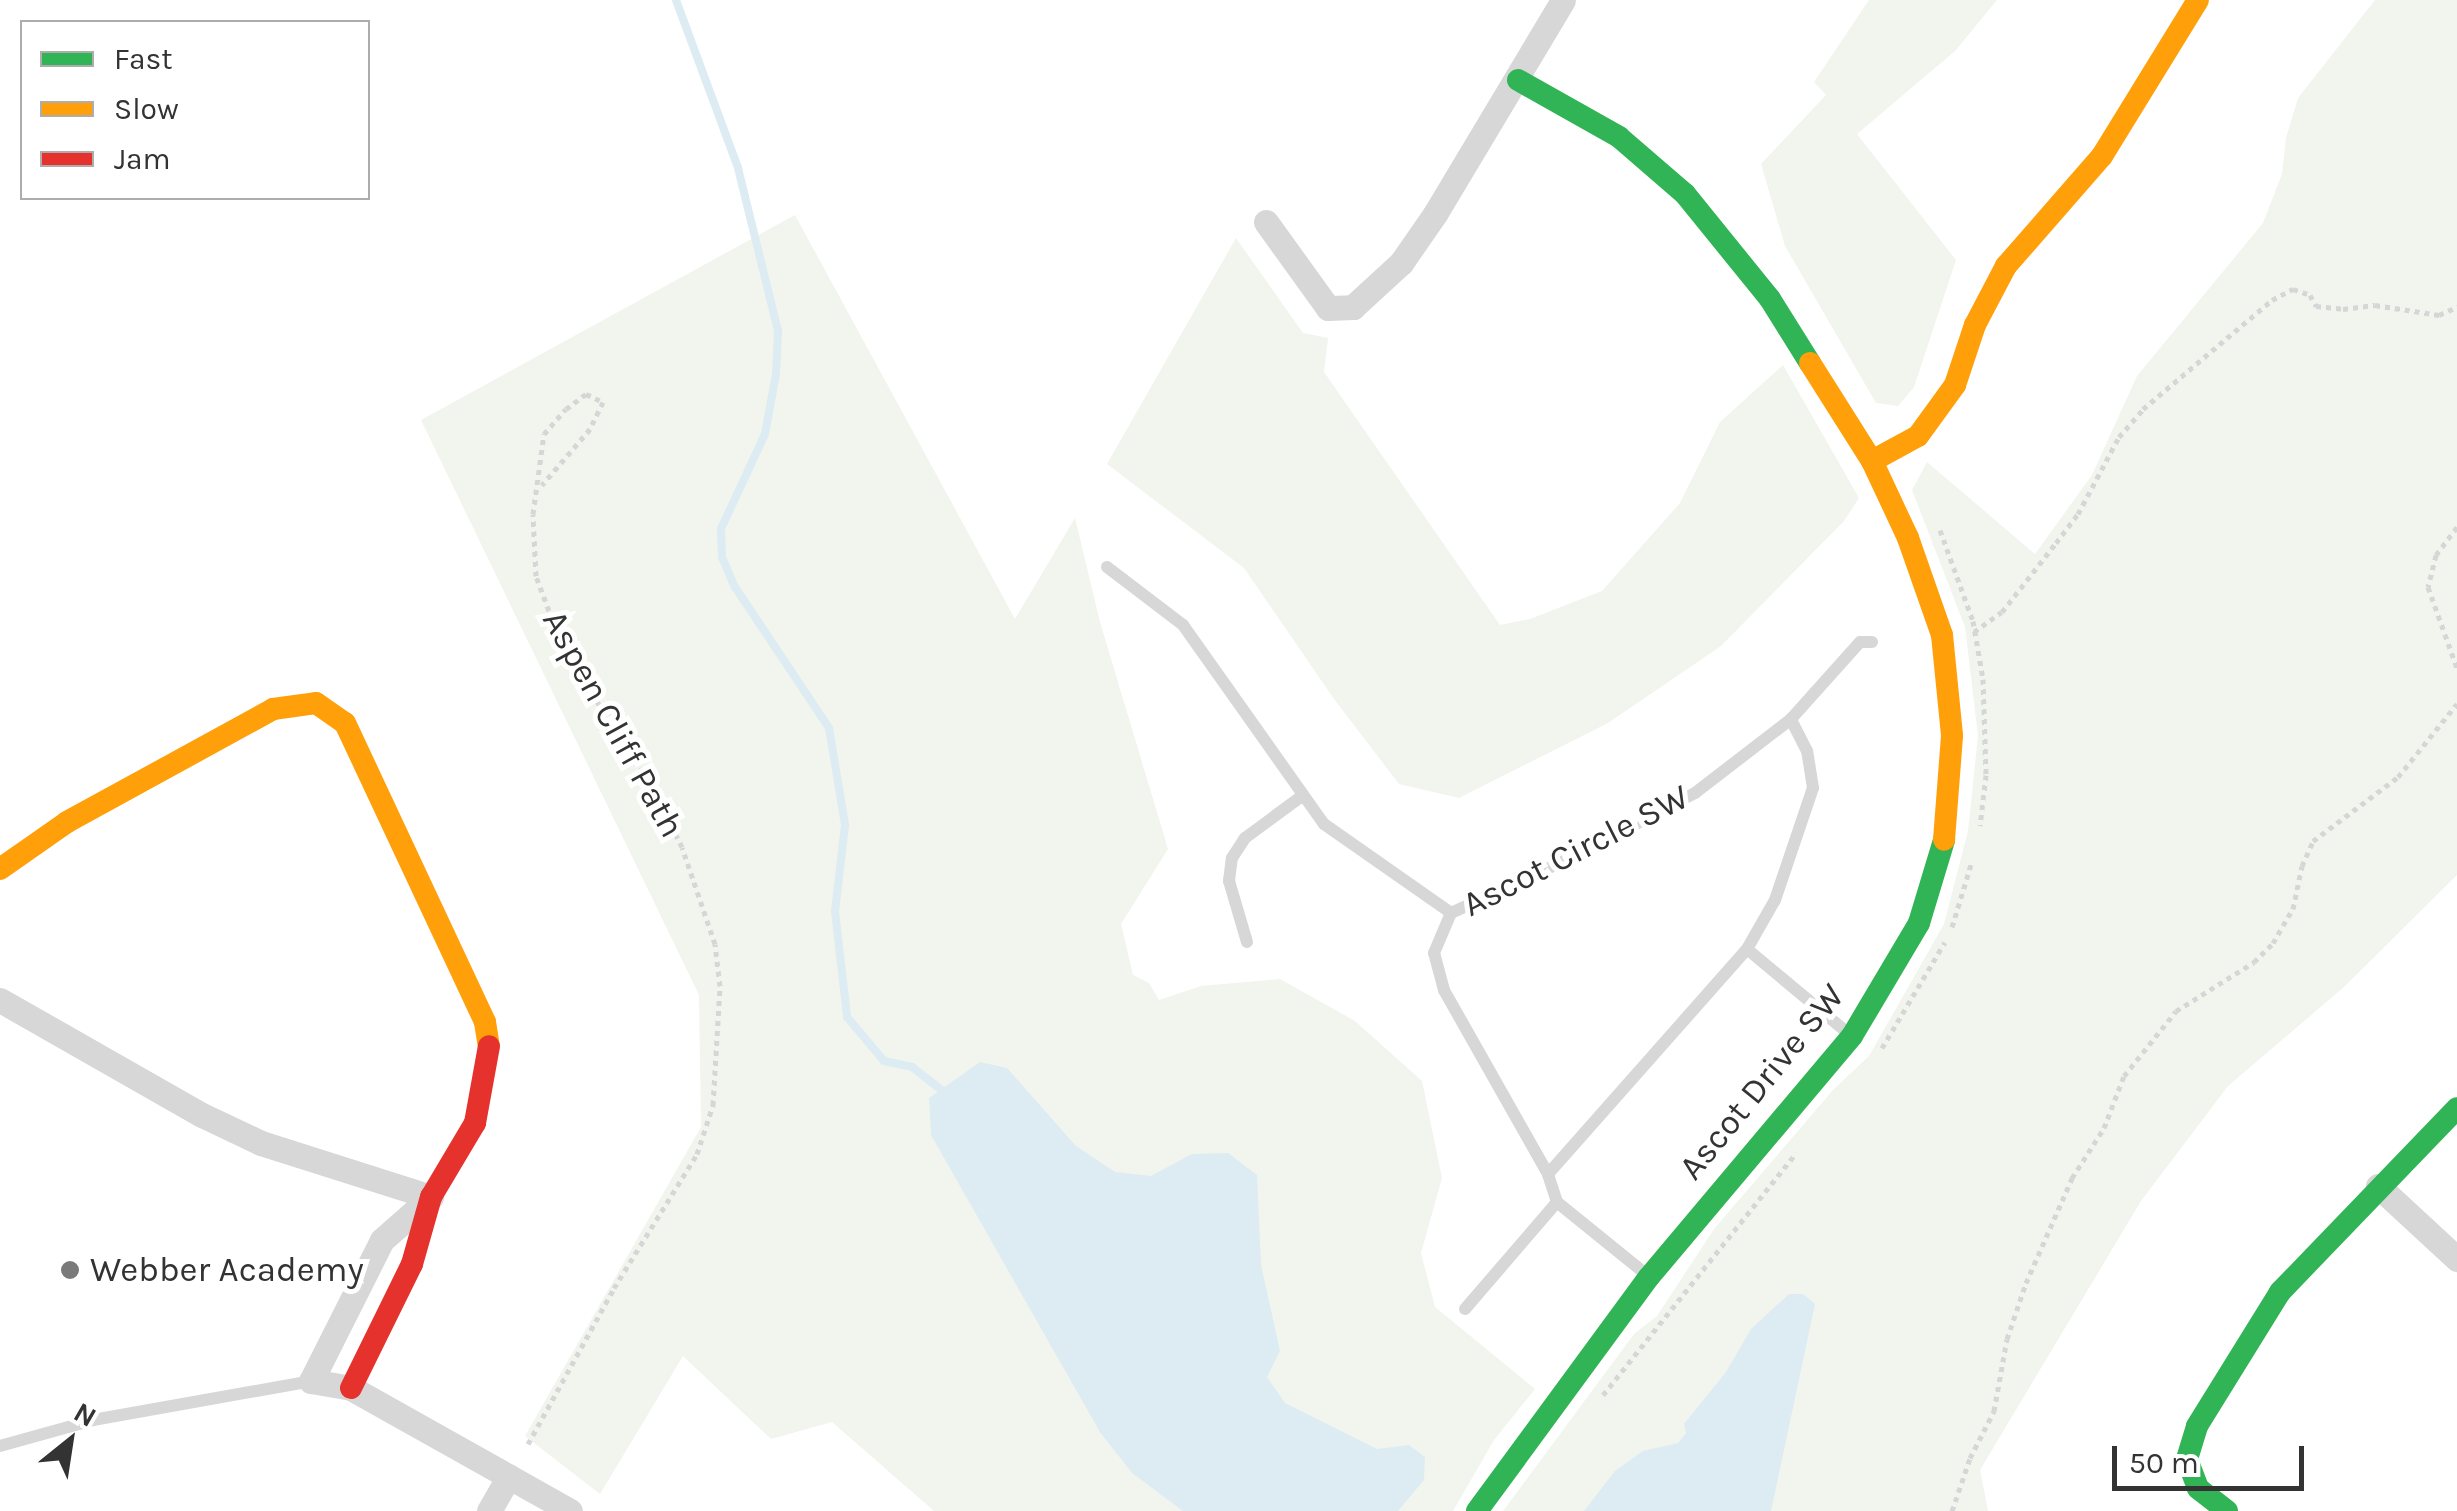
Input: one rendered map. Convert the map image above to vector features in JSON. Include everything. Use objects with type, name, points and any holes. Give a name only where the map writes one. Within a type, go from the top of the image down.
[{"type":"street","points":[[1266,222],[1328,308],[1353,307],[1401,262],[1518,80],[1563,0]]},
{"type":"street","points":[[1872,461],[1918,436],[1955,385],[1974,325],[2006,266],[2102,156],[2148,87],[2198,0]]},
{"type":"street","name":"Ascot Drive SW","points":[[1477,1511],[1649,1277],[1852,1036],[1919,923],[1947,831],[1952,736],[1942,634],[1908,538],[1872,461],[1770,300],[1685,194],[1619,138],[1518,80]]},
{"type":"street","points":[[0,869],[67,822],[273,709],[316,704],[332,711],[352,734],[485,1022],[490,1049],[475,1123],[431,1197],[412,1264],[351,1388]]},
{"type":"street","points":[[0,1000],[202,1115],[261,1144],[431,1197]]},
{"type":"street","points":[[2227,1511],[2198,1488],[2187,1459],[2197,1426],[2280,1292],[2457,1108]]},
{"type":"street","points":[[2378,1186],[2457,1259]]},
{"type":"street","points":[[431,1197],[382,1240],[311,1381],[351,1388],[570,1511]]},
{"type":"street","points":[[489,1511],[509,1476]]},
{"type":"lane","points":[[1106,567],[1182,625],[1302,796],[1350,846],[1450,912]]},
{"type":"lane","name":"Ascot Circle SW","points":[[1558,1202],[1548,1174],[1444,990],[1434,953],[1450,912],[1575,856],[1695,793],[1791,719],[1860,642],[1872,642]]},
{"type":"lane","points":[[1548,1174],[1747,949],[1775,900],[1813,788],[1807,750],[1791,719]]},
{"type":"lane","points":[[1247,942],[1229,882],[1232,858],[1245,838],[1302,796]]},
{"type":"lane","points":[[1747,949],[1852,1036]]},
{"type":"lane","points":[[1464,1309],[1558,1202],[1649,1277]]},
{"type":"lane","points":[[0,1446],[94,1420],[311,1381]]},
{"type":"path","points":[[1974,632],[2002,612],[2078,514],[2119,437],[2142,409],[2272,300],[2293,289],[2310,295],[2316,306],[2343,309],[2375,305],[2439,315],[2457,307]]},
{"type":"path","name":"Aspen Cliff Path","points":[[528,1444],[614,1288],[697,1154],[713,1105],[720,986],[716,944],[682,847],[653,789],[563,648],[536,576],[533,514],[544,434],[566,408],[586,394],[603,402],[590,430],[542,485]]},
{"type":"path","points":[[2457,527],[2436,555],[2428,587],[2457,668]]},
{"type":"path","points":[[1952,1511],[1970,1458],[1994,1411],[2007,1339],[2026,1283],[2072,1178],[2104,1128],[2124,1076],[2176,1011],[2254,962],[2272,944],[2293,909],[2302,866],[2313,842],[2398,778],[2457,704]]},
{"type":"shaded area","points":[[1869,0],[1997,0],[1955,51],[1857,134],[1956,260],[1914,387],[1898,406],[1876,403],[1785,246],[1761,164],[1826,95],[1814,82]]},
{"type":"shaded area","points":[[2375,0],[2457,0],[2457,875],[2344,987],[2228,1086],[2141,1201],[1980,1470],[1988,1511],[1503,1511],[1634,1334],[1657,1316],[1714,1229],[1833,1090],[1869,1056],[1944,924],[1968,831],[1978,736],[1965,627],[1912,490],[1927,462],[2035,554],[2092,475],[2137,376],[2263,223],[2282,174],[2286,138],[2298,98]]},
{"type":"shaded area","points":[[795,215],[1015,619],[1075,518],[1100,622],[1168,849],[1121,924],[1133,975],[1149,983],[1159,1000],[1201,986],[1280,979],[1355,1021],[1422,1081],[1442,1178],[1421,1253],[1435,1307],[1535,1389],[1494,1440],[1453,1511],[934,1511],[832,1422],[771,1439],[683,1356],[600,1494],[525,1436],[701,1127],[699,995],[421,420]]},
{"type":"shaded area","points":[[1236,238],[1303,333],[1328,338],[1324,372],[1500,625],[1530,619],[1602,591],[1680,503],[1720,422],[1783,365],[1859,498],[1844,521],[1721,646],[1608,723],[1459,798],[1399,784],[1334,699],[1244,568],[1107,464]]},
{"type":"shaded area","points":[[980,1062],[1007,1068],[1076,1146],[1115,1172],[1151,1176],[1192,1154],[1228,1153],[1257,1175],[1261,1265],[1280,1351],[1267,1377],[1285,1403],[1377,1449],[1409,1445],[1425,1457],[1424,1480],[1398,1511],[1183,1511],[1132,1473],[1100,1432],[931,1135],[929,1098]]},
{"type":"shaded area","points":[[1789,1294],[1803,1294],[1815,1304],[1771,1511],[1584,1511],[1615,1471],[1643,1451],[1678,1443],[1686,1433],[1684,1424],[1726,1372],[1751,1329]]},
{"type":"waterway","points":[[676,0],[738,168],[778,331],[776,374],[765,434],[721,529],[722,557],[735,587],[829,728],[845,825],[835,911],[847,1017],[884,1061],[912,1067],[943,1091]]},
{"type":"traffic: fast","points":[[1518,80],[1619,137],[1685,194],[1770,299],[1810,363]]},
{"type":"traffic: fast","points":[[1477,1511],[1649,1277],[1852,1036],[1919,923],[1944,840]]},
{"type":"traffic: fast","points":[[2227,1511],[2198,1488],[2187,1459],[2197,1426],[2280,1292],[2457,1108]]},
{"type":"traffic: slow","points":[[1872,461],[1918,436],[1955,385],[1975,325],[2006,266],[2102,156],[2198,0]]},
{"type":"traffic: slow","points":[[1810,363],[1872,461],[1908,538],[1942,635],[1952,736],[1944,840]]},
{"type":"traffic: slow","points":[[0,869],[67,822],[273,709],[316,703],[345,723],[485,1022],[489,1046]]},
{"type":"traffic: jam","points":[[351,1388],[412,1264],[431,1197],[475,1123],[489,1046]]},
{"type":"place","name":"Webber Academy","points":[[70,1270]]}]
